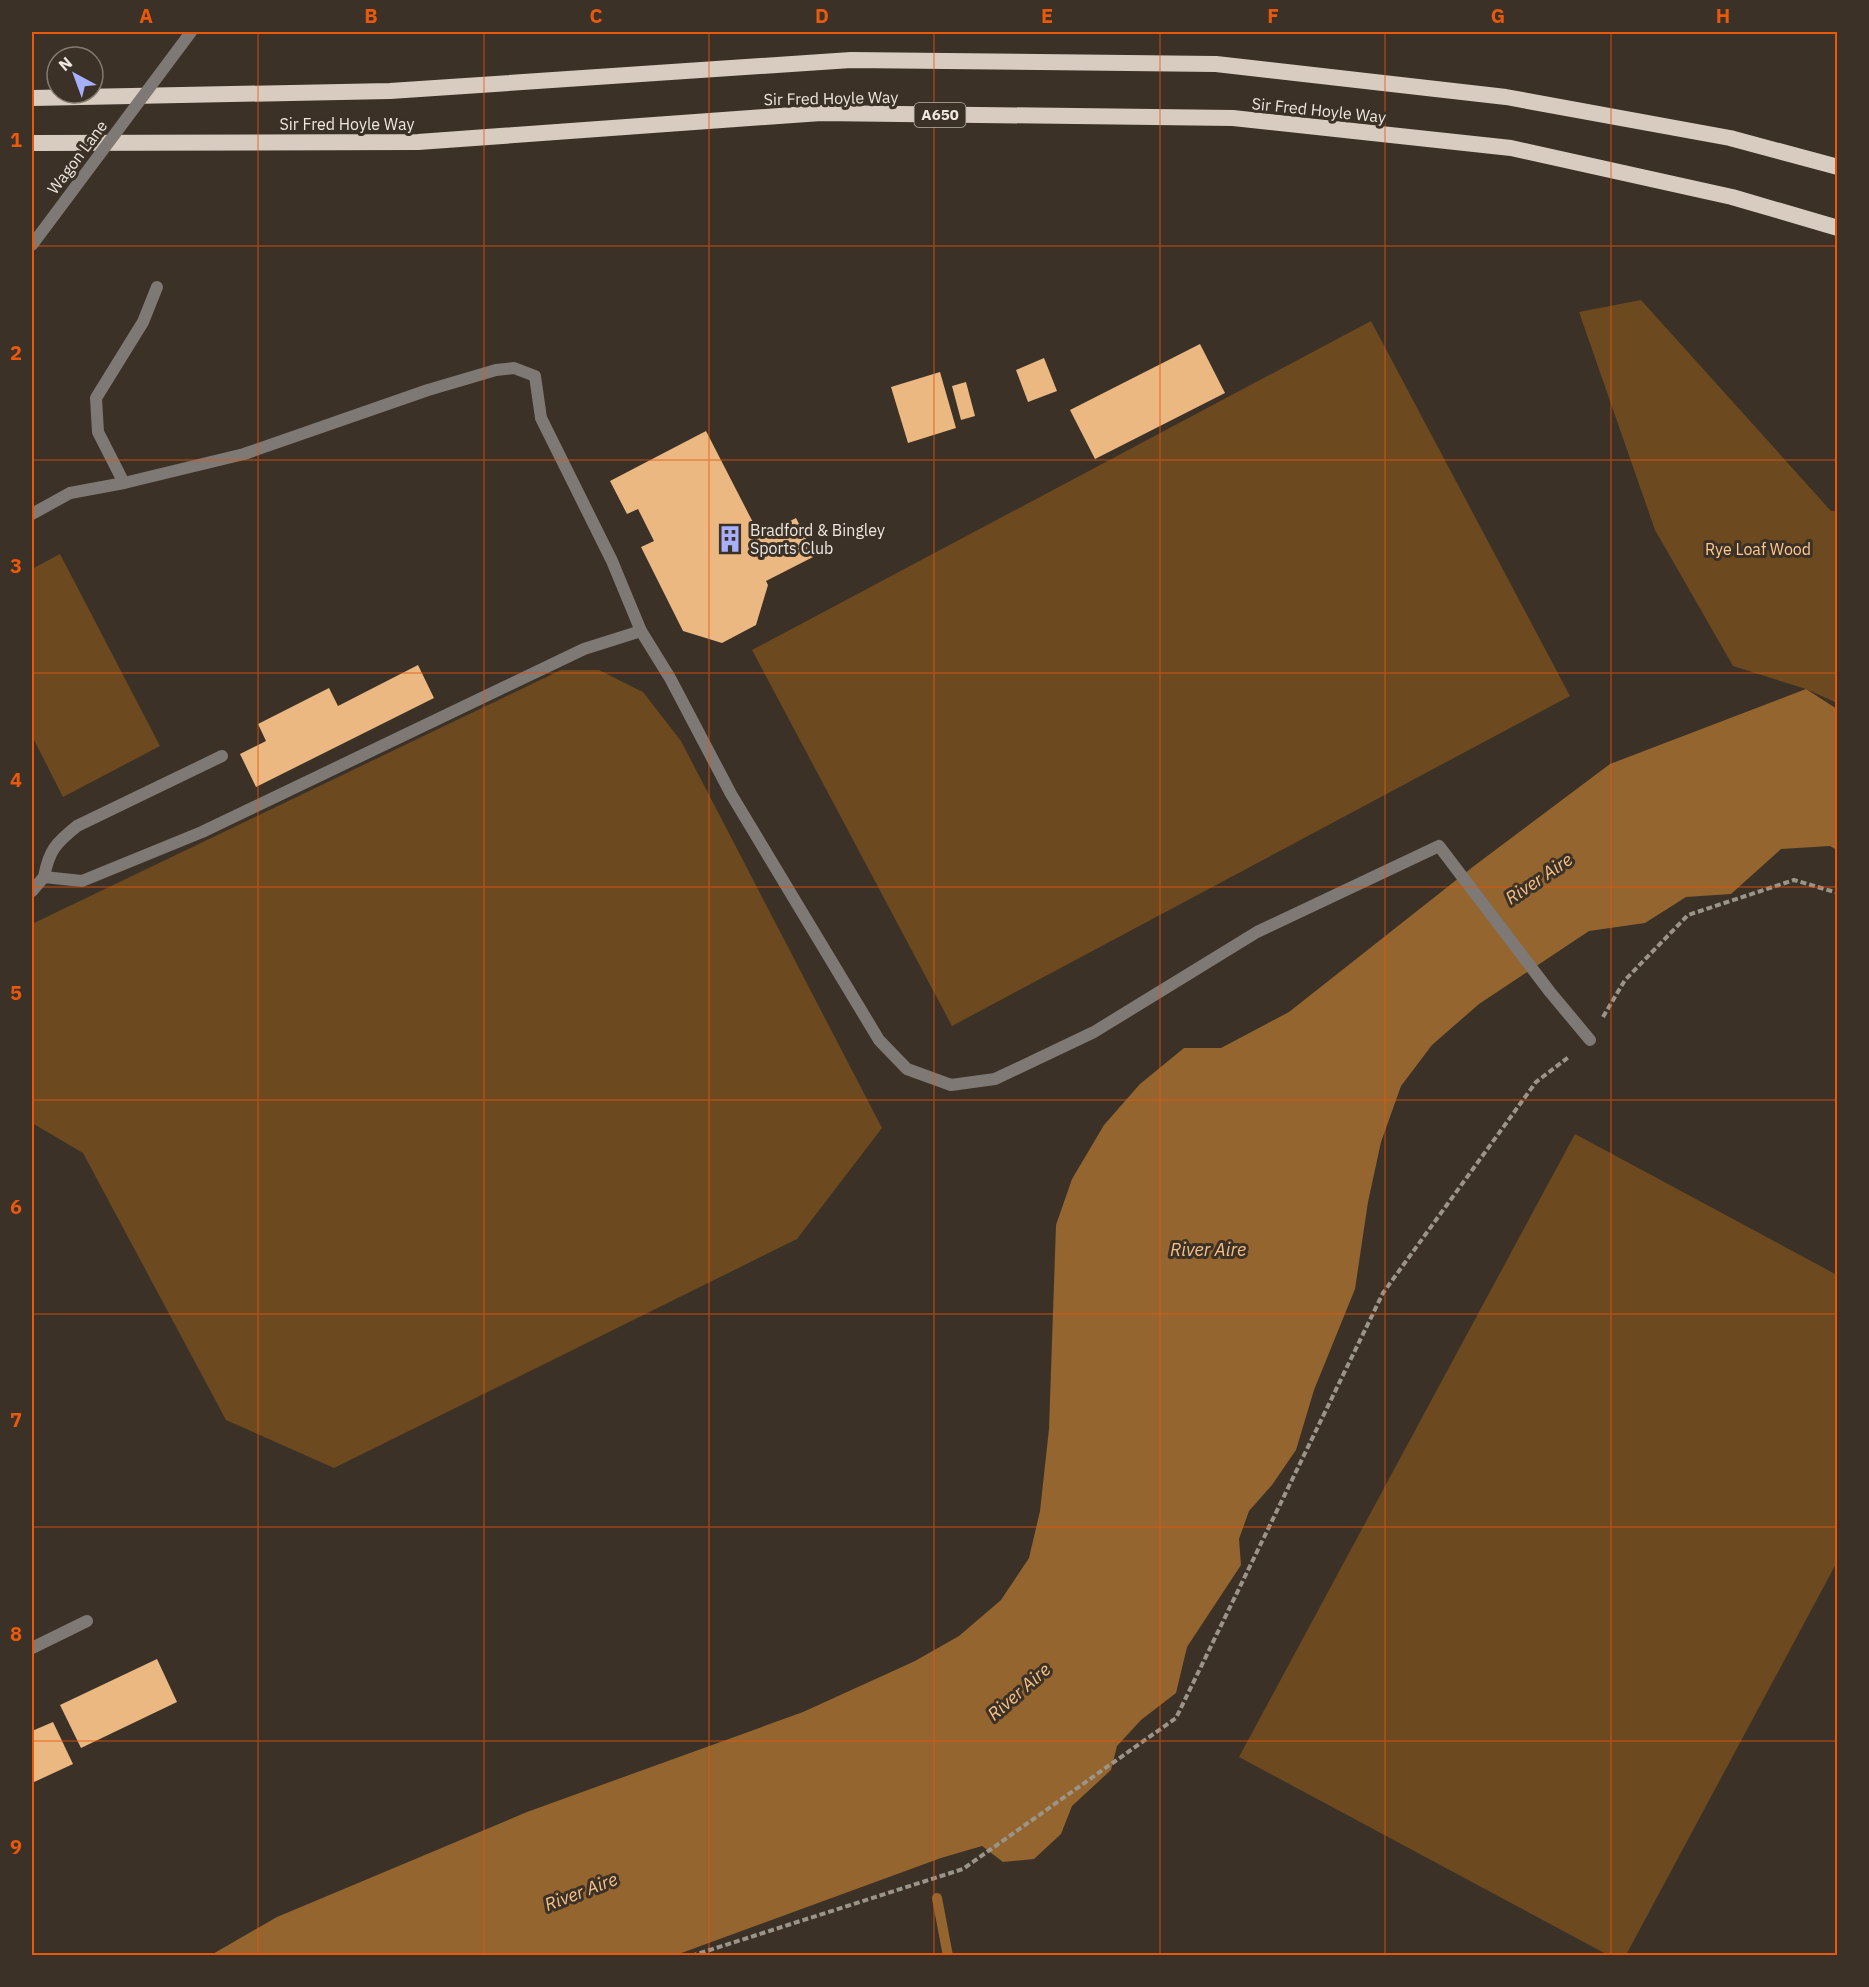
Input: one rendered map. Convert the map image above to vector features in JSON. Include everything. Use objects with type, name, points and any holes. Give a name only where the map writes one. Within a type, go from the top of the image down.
[{"type":"highway","name":"Sir Fred Hoyle Way","points":[[32,98],[390,91],[851,60],[1216,64],[1506,97],[1730,138],[1838,167]]},
{"type":"highway","name":"Sir Fred Hoyle Way","points":[[32,143],[418,142],[822,114],[1233,118],[1511,148],[1732,197],[1838,228]]},
{"type":"street","name":"Wagon Lane","points":[[32,245],[191,32]]},
{"type":"street","points":[[124,483],[98,432],[96,398],[143,322],[157,287]]},
{"type":"street","points":[[32,514],[70,492],[124,483],[244,454],[428,390],[496,370],[514,368],[526,371],[535,376],[541,418],[612,561],[641,631],[731,794],[879,1040],[907,1069],[951,1085],[995,1079],[1094,1032],[1257,932],[1439,846],[1550,992],[1590,1040]]},
{"type":"street","points":[[44,877],[82,881],[138,859],[202,832],[584,649],[641,631]]},
{"type":"street","points":[[32,891],[44,877],[48,856],[58,841],[77,826],[222,756]]},
{"type":"street","points":[[32,1648],[87,1621]]},
{"type":"path","points":[[691,1956],[963,1869],[1176,1718],[1383,1293],[1536,1082],[1590,1040],[1625,980],[1688,915],[1794,880],[1838,893]]},
{"type":"green space","name":"Rye Loaf Wood","points":[[1641,300],[1831,511],[1837,511],[1837,703],[1806,689],[1733,666],[1655,530],[1579,312]]},
{"type":"green space","points":[[1371,321],[1570,696],[952,1026],[752,650]]},
{"type":"green space","points":[[60,554],[160,746],[63,797],[32,736],[32,569]]},
{"type":"green space","points":[[561,670],[599,670],[643,692],[681,741],[882,1128],[797,1239],[334,1468],[226,1420],[83,1153],[32,1123],[32,924]]},
{"type":"green space","points":[[1575,1134],[1837,1275],[1837,1562],[1626,1955],[1608,1955],[1239,1757]]},
{"type":"water","name":"River Aire","points":[[1806,689],[1837,709],[1837,850],[1830,846],[1781,849],[1731,894],[1686,897],[1645,923],[1589,931],[1479,1004],[1432,1045],[1401,1086],[1381,1142],[1368,1202],[1355,1289],[1314,1390],[1296,1450],[1272,1485],[1249,1511],[1239,1539],[1241,1565],[1187,1647],[1176,1693],[1141,1720],[1117,1746],[1111,1770],[1072,1806],[1061,1834],[1034,1859],[1003,1862],[982,1846],[941,1858],[676,1955],[211,1955],[277,1917],[527,1812],[803,1712],[915,1661],[959,1636],[1001,1600],[1029,1558],[1040,1511],[1049,1429],[1056,1225],[1072,1179],[1104,1125],[1140,1084],[1184,1048],[1221,1048],[1289,1012],[1474,866],[1610,764]]},
{"type":"building","points":[[1200,344],[1225,393],[1095,459],[1070,410]]},
{"type":"building","points":[[1044,358],[1057,391],[1028,402],[1016,370]]},
{"type":"building","points":[[940,372],[956,428],[908,443],[891,387]]},
{"type":"building","points":[[966,382],[975,416],[961,420],[952,386]]},
{"type":"building","name":"Bradford & Bingley Sports Club","points":[[706,431],[760,536],[796,518],[815,556],[766,581],[768,585],[756,625],[722,643],[683,631],[641,547],[654,541],[638,509],[627,514],[610,481]]},
{"type":"building","points":[[418,665],[434,698],[256,787],[240,754],[266,741],[258,724],[329,688],[338,706]]},
{"type":"building","points":[[157,1659],[177,1702],[81,1748],[60,1705]]},
{"type":"building","points":[[53,1722],[73,1764],[32,1783],[32,1731]]},
{"type":"waterway","points":[[937,1898],[948,1956]]},
{"type":"place","name":"Bradford & Bingley Sports Club","points":[[730,539]]}]
